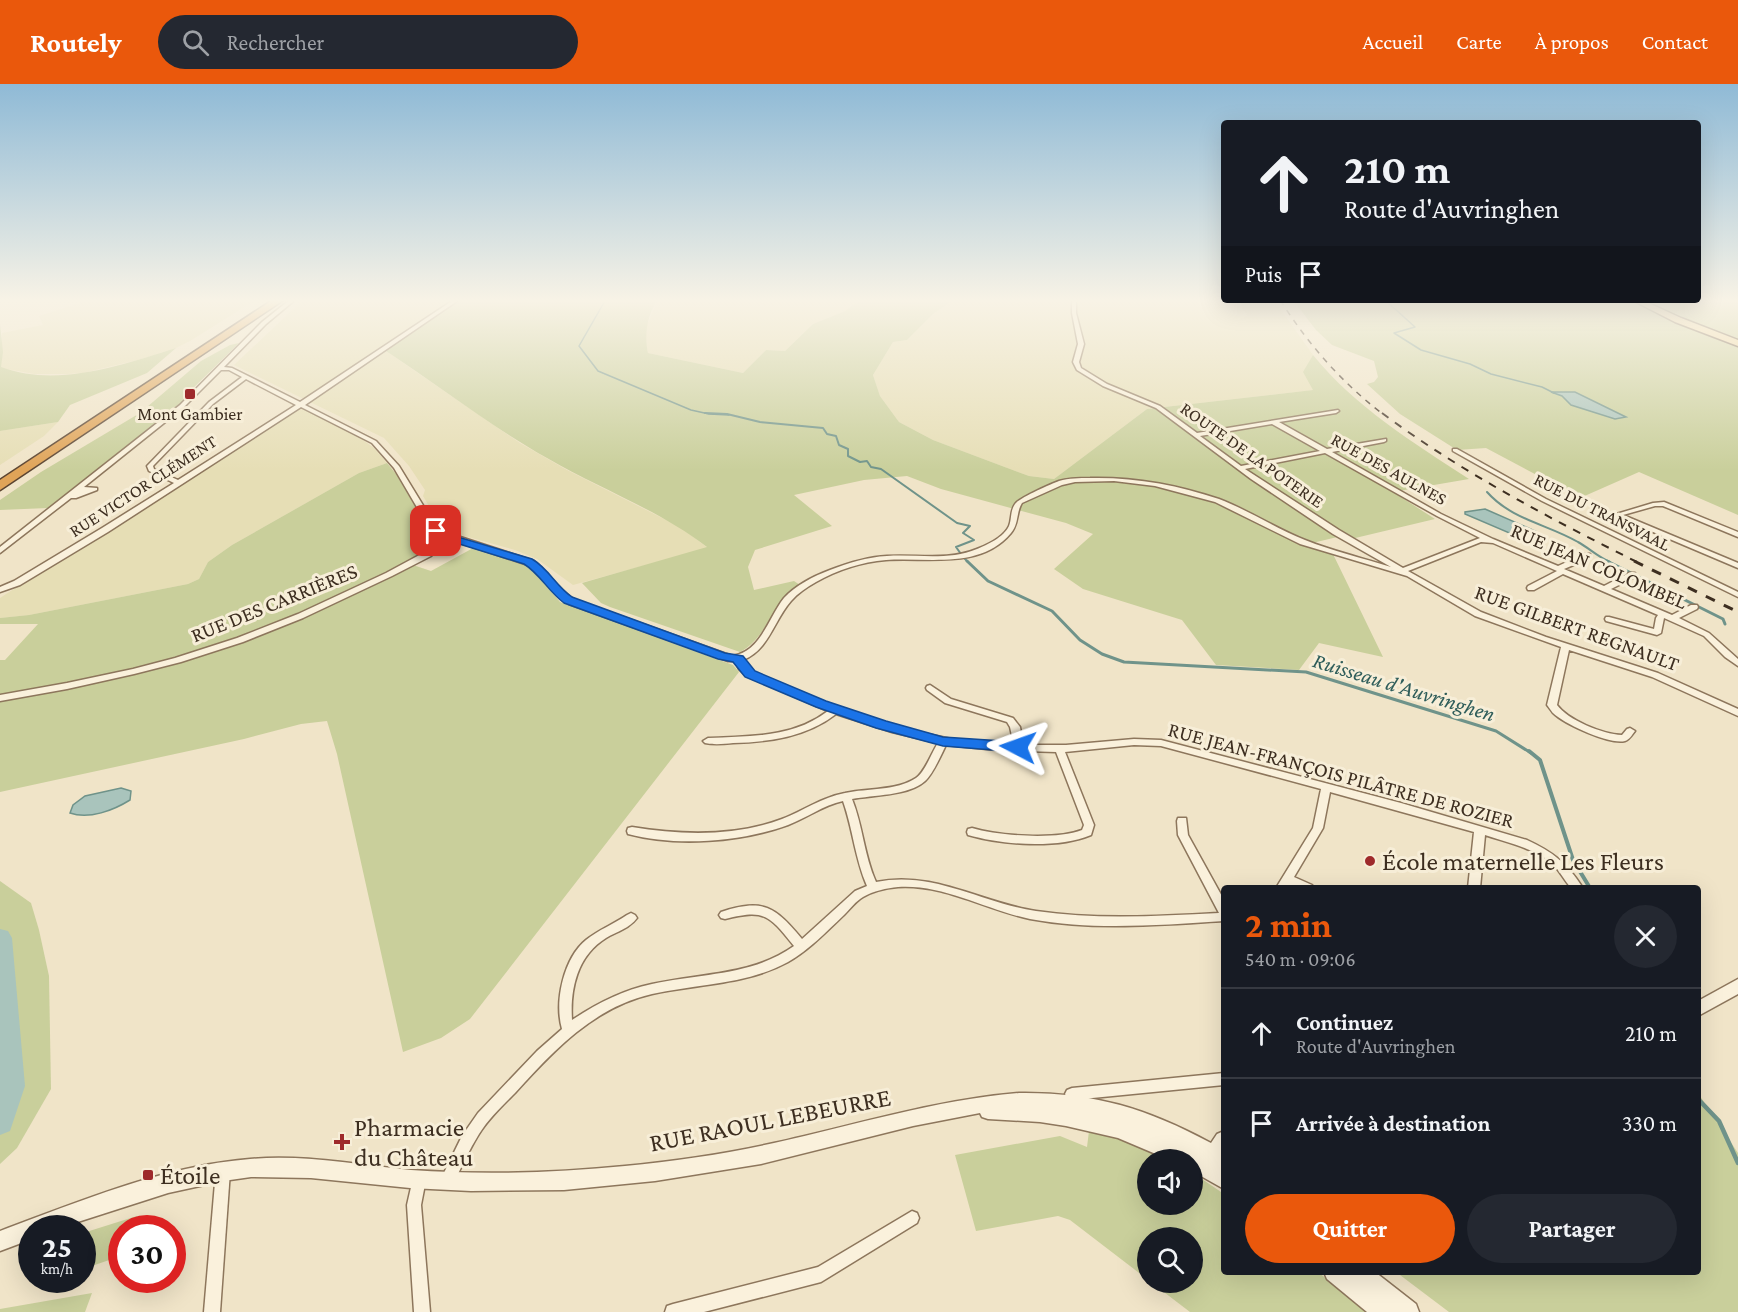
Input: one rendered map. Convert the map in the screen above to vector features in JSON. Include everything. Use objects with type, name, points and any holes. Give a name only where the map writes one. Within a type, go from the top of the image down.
[{"type":"highway","points":[[0,479],[185,356]]},
{"type":"highway","points":[[0,486],[194,356]]},
{"type":"street","points":[[0,551],[190,404],[230,356]]},
{"type":"street","points":[[301,405],[373,356]]},
{"type":"street","name":"ROUTE DE LA POTERIE","points":[[1078,356],[1078,368],[1088,376],[1155,405],[1240,468],[1336,532],[1403,572]]},
{"type":"street","points":[[217,370],[228,369],[245,377],[354,430],[378,446],[397,467],[433,527],[444,536],[531,563],[540,569],[559,595],[576,604],[723,656],[738,659],[746,656],[762,641],[784,602],[811,582],[874,560],[949,557],[979,551],[1009,530],[1015,507],[1020,502],[1071,480],[1128,480],[1187,492],[1232,507],[1310,544],[1403,572]]},
{"type":"street","points":[[177,482],[151,470],[150,466],[211,403],[245,377]]},
{"type":"street","name":"RUE VICTOR CLÉMENT","points":[[0,590],[17,583],[105,530],[301,405]]},
{"type":"street","points":[[1195,435],[1336,411]]},
{"type":"street","name":"RUE DES AULNES","points":[[1274,422],[1439,515],[1490,540]]},
{"type":"street","points":[[1240,468],[1384,440]]},
{"type":"street","name":"RUE DU TRANSVAAL","points":[[1455,450],[1544,500],[1738,595]]},
{"type":"street","points":[[0,557],[74,497],[95,489],[82,488]]},
{"type":"street","points":[[1738,535],[1664,504],[1655,504],[1616,515],[1738,566]]},
{"type":"street","name":"RUE DES CARRIÈRES","points":[[0,698],[136,671],[241,640],[302,615],[418,561],[428,554],[444,536]]},
{"type":"street","name":"RUE JEAN COLOMBEL","points":[[1403,572],[1480,540],[1490,540],[1709,635],[1718,642],[1724,654],[1738,663]]},
{"type":"street","points":[[1531,588],[1587,556]]},
{"type":"street","name":"RUE GILBERT REGNAULT","points":[[1403,572],[1478,614],[1565,647],[1655,675],[1738,713]]},
{"type":"street","points":[[1605,589],[1632,575]]},
{"type":"street","points":[[1673,618],[1694,607]]},
{"type":"street","points":[[1609,619],[1657,633],[1660,618],[1664,614]]},
{"type":"street","points":[[1565,647],[1558,670],[1553,709],[1566,719],[1614,738],[1624,738],[1630,731]]},
{"type":"street","name":"RUE JEAN-FRANÇOIS PILÂTRE DE ROZIER","points":[[738,659],[745,671],[754,676],[836,709],[943,742],[1059,748],[1142,742],[1161,743],[1326,787],[1523,843],[1544,853],[1565,870],[1575,885]]},
{"type":"street","points":[[930,688],[948,701],[1010,720],[1015,727],[1018,747]]},
{"type":"street","points":[[708,741],[797,733],[816,725],[836,709]]},
{"type":"street","points":[[632,831],[687,836],[744,832],[782,823],[827,802],[846,796],[901,788],[917,782],[922,778],[943,742]]},
{"type":"street","points":[[972,832],[993,838],[1073,838],[1087,832],[1089,825],[1059,748]]},
{"type":"street","points":[[1285,883],[1318,828],[1326,787]]},
{"type":"street","points":[[846,796],[857,826],[864,869],[873,888]]},
{"type":"street","points":[[1182,821],[1183,835],[1221,905]]},
{"type":"street","points":[[1474,885],[1480,830]]},
{"type":"street","points":[[447,1181],[479,1122],[542,1052],[568,1029],[594,1012],[633,994],[669,986],[722,980],[747,974],[782,959],[801,946],[859,894],[873,888],[920,884],[1020,912],[1086,921],[1122,922],[1221,917]]},
{"type":"street","points":[[725,915],[750,909],[767,911],[776,917],[801,946]]},
{"type":"street","points":[[568,1029],[564,1019],[564,1008],[580,954],[588,944],[631,918]]},
{"type":"street","points":[[1701,1007],[1738,987]]},
{"type":"street","points":[[1072,1094],[1221,1079]]},
{"type":"street","name":"RUE RAOUL LEBEURRE","points":[[72,1215],[144,1190],[223,1171],[277,1167],[447,1181],[542,1182],[657,1172],[762,1155],[933,1115],[994,1111],[1075,1119],[1131,1133],[1208,1158],[1221,1176]]},
{"type":"street","points":[[212,1312],[223,1171]]},
{"type":"street","points":[[419,1179],[414,1204],[422,1312]]},
{"type":"street","points":[[673,1312],[821,1274],[912,1218]]},
{"type":"street","name":"RUE RAOUL LEBEURRE","points":[[0,1240],[18,1234]]},
{"type":"street","points":[[1338,1275],[1384,1312]]},
{"type":"street","points":[[1363,1275],[1408,1312]]},
{"type":"shaded area","points":[[1,356],[150,356],[83,373],[34,374],[1,368]]},
{"type":"shaded area","points":[[243,356],[394,356],[520,443],[567,470],[680,527],[708,548],[573,585],[537,559],[515,550],[450,532],[439,523],[423,496],[425,490],[409,466],[384,438],[234,365]]},
{"type":"shaded area","points":[[664,356],[760,356],[743,373]]},
{"type":"shaded area","points":[[884,356],[1312,356],[1304,372],[1314,390],[1147,409],[1054,479],[1029,476],[933,440],[899,422],[880,396],[873,375]]},
{"type":"shaded area","points":[[299,408],[304,408],[348,429],[374,448],[387,463],[359,473],[232,545],[208,562],[199,579],[188,584],[29,615],[0,618],[0,598]]},
{"type":"shaded area","points":[[58,422],[44,436],[0,465],[0,431]]},
{"type":"green space","points":[[0,356],[2,356],[1,367],[22,373],[67,375],[112,367],[149,356],[166,356],[147,373],[70,405],[58,422],[0,431]]},
{"type":"green space","points":[[210,356],[225,356],[184,397],[186,399],[48,508],[0,510],[0,500],[41,472],[140,413]]},
{"type":"green space","points":[[394,356],[664,356],[743,373],[760,356],[884,356],[873,375],[880,396],[899,422],[933,440],[1029,476],[1054,479],[1147,409],[1313,390],[1303,372],[1314,356],[1366,408],[1469,479],[1393,492],[1435,519],[1351,539],[1346,535],[1308,544],[1332,552],[1383,657],[1319,643],[1299,670],[1216,665],[1182,620],[1083,589],[1054,569],[1093,534],[1066,523],[941,489],[907,476],[864,480],[794,495],[832,526],[755,550],[748,567],[754,590],[794,581],[800,585],[782,600],[758,637],[740,652],[601,603],[582,583],[707,547],[669,522],[526,446]]},
{"type":"green space","points":[[1362,356],[1738,356],[1738,515],[1639,472],[1580,498],[1486,448],[1457,450],[1400,414],[1367,384],[1374,382],[1378,377],[1374,361]]},
{"type":"green space","points":[[387,463],[396,474],[432,535],[431,542],[413,565],[431,571],[475,547],[530,566],[560,602],[733,665],[739,672],[470,1019],[441,1038],[403,1052],[337,754],[327,721],[301,724],[244,739],[0,792],[0,660],[5,660],[38,624],[0,624],[0,618],[29,615],[188,584],[199,579],[208,562],[232,545],[359,473]]},
{"type":"green space","points":[[0,881],[31,903],[39,930],[49,976],[51,1089],[17,1148],[0,1164]]},
{"type":"green space","points":[[1701,1098],[1738,1153],[1738,1312],[1449,1312],[1400,1275],[1701,1275]]},
{"type":"green space","points":[[1089,1131],[1125,1138],[1150,1149],[1137,1149],[1137,1215],[1203,1215],[1203,1180],[1221,1192],[1221,1275],[1322,1275],[1368,1312],[1190,1312],[1165,1293],[1203,1293],[1203,1227],[1137,1227],[1137,1271],[1070,1220],[1058,1216],[976,1231],[955,1155],[1060,1136],[1087,1147]]},
{"type":"green space","points":[[108,1225],[108,1260],[96,1265],[96,1229]]},
{"type":"green space","points":[[92,1293],[85,1312],[0,1312],[0,1309]]},
{"type":"water","points":[[1551,392],[1575,392],[1626,417],[1615,419],[1571,405],[1562,396]]},
{"type":"water","points":[[1485,509],[1535,531],[1521,538],[1465,514],[1465,512]]},
{"type":"water","points":[[121,788],[131,791],[130,800],[117,807],[93,815],[70,813],[73,805],[85,796]]},
{"type":"waterway","name":"Ruisseau d'Auvringhen","points":[[587,356],[598,371],[691,410],[729,415]]},
{"type":"waterway","points":[[1443,356],[1470,364],[1491,374],[1542,387],[1554,393]]},
{"type":"waterway","name":"Ruisseau d'Auvringhen","points":[[705,413],[727,414],[760,422],[823,428],[827,434],[836,436],[839,445],[848,449],[848,456],[860,462],[867,461],[871,467],[881,469],[957,523],[970,526],[963,533],[974,540],[956,547],[961,554]]},
{"type":"waterway","points":[[1487,492],[1507,509],[1582,544],[1610,562]]},
{"type":"waterway","name":"Ruisseau d'Auvringhen","points":[[967,561],[988,581],[1052,611],[1080,640],[1102,654],[1124,662],[1306,672],[1496,731],[1531,753]]},
{"type":"waterway","points":[[1607,561],[1723,619],[1725,624]]},
{"type":"waterway","name":"Ruisseau d'Auvringhen","points":[[1529,751],[1540,760],[1573,860],[1588,885]]},
{"type":"waterway","points":[[0,938],[12,1086],[0,1122]]},
{"type":"waterway","name":"Ruisseau d'Auvringhen","points":[[1701,1102],[1719,1121],[1738,1163]]},
{"type":"railway","points":[[1322,356],[1354,389],[1384,415]]},
{"type":"railway","points":[[1382,413],[1474,474],[1538,511],[1637,562]]},
{"type":"railway","points":[[1634,561],[1738,612]]},
{"type":"place","name":"Mont Gambier","points":[[190,394]]},
{"type":"place","name":"École maternelle Les Fleurs","points":[[1370,861]]},
{"type":"place","name":"Pharmacie du Château","points":[[342,1142]]},
{"type":"place","name":"Étoile","points":[[148,1175]]},
{"type":"route","points":[[436,531],[444,536],[528,561],[540,569],[557,593],[576,604],[731,659],[738,659],[745,671],[750,674],[821,704],[943,742],[1018,747]]}]
